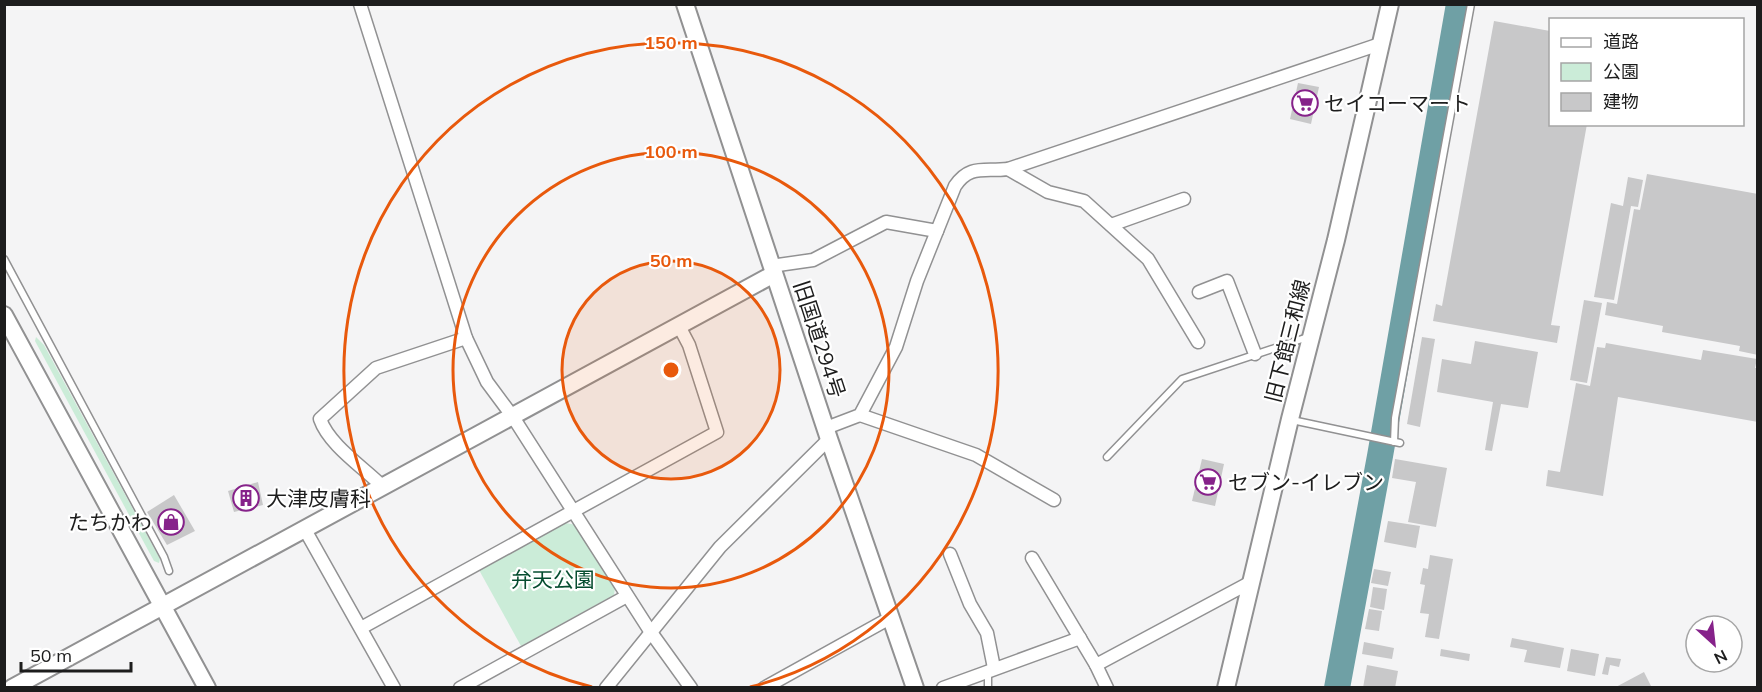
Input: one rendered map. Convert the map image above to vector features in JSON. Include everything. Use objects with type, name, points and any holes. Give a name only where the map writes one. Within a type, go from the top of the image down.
[{"type":"street","points":[[360,4],[466,338],[487,382],[513,417],[650,631],[691,687]]},
{"type":"street","name":"旧国道294号","points":[[685,4],[827,433],[915,687]]},
{"type":"street","name":"旧下館三和線","points":[[1226,687],[1290,419],[1336,240],[1390,4]]},
{"type":"street","points":[[606,687],[720,547],[827,433],[860,415],[896,347],[916,281],[955,186],[962,177],[974,170],[1008,169],[1380,44]]},
{"type":"street","points":[[1008,169],[1047,192],[1084,201],[1111,225],[1148,259],[1198,342]]},
{"type":"street","points":[[1111,225],[1184,200]]},
{"type":"street","points":[[12,687],[513,417],[679,326],[773,270],[813,260],[886,222],[937,231]]},
{"type":"street","points":[[1199,292],[1227,280],[1255,354]]},
{"type":"street","points":[[4,315],[207,687]]},
{"type":"street","points":[[361,628],[717,432],[689,345],[679,326]]},
{"type":"street","points":[[382,486],[330,437],[320,420],[376,368],[466,338]]},
{"type":"street","points":[[860,415],[976,455],[1054,500]]},
{"type":"street","points":[[304,528],[394,687]]},
{"type":"street","points":[[950,554],[970,604],[987,633],[991,669]]},
{"type":"street","points":[[1032,558],[1107,687]]},
{"type":"street","points":[[1096,665],[1251,582]]},
{"type":"street","points":[[459,687],[627,596]]},
{"type":"street","points":[[764,687],[890,618]]},
{"type":"street","points":[[943,687],[1080,638]]},
{"type":"lane","points":[[1290,419],[1394,442],[1395,418],[1471,4]]},
{"type":"lane","points":[[4,260],[164,557],[169,571]]},
{"type":"lane","points":[[1107,457],[1182,379],[1311,336]]},
{"type":"lane","points":[[988,687],[991,669]]},
{"type":"green space","points":[[36,337],[44,345],[160,559],[159,563],[154,561],[148,550],[35,341]]},
{"type":"green space","name":"弁天公園","points":[[565,523],[577,525],[616,581],[614,595],[521,646],[479,570]]},
{"type":"building","points":[[1494,21],[1549,31],[1549,126],[1587,126],[1551,325],[1560,326],[1557,343],[1433,321],[1436,304],[1442,306]]},
{"type":"building","name":"セイコーマート","points":[[1298,83],[1319,87],[1311,124],[1290,119]]},
{"type":"building","points":[[1647,174],[1758,194],[1758,355],[1739,351],[1740,346],[1662,332],[1663,326],[1605,315],[1607,302],[1617,304],[1634,209],[1640,210]]},
{"type":"building","points":[[1628,177],[1643,180],[1638,207],[1631,206],[1614,300],[1594,297],[1611,203],[1623,206]]},
{"type":"building","points":[[1584,300],[1602,303],[1587,383],[1570,380]]},
{"type":"building","points":[[1422,337],[1435,339],[1420,427],[1407,424]]},
{"type":"building","points":[[1475,341],[1538,352],[1528,408],[1501,404],[1492,451],[1485,450],[1493,402],[1437,392],[1442,359],[1471,364]]},
{"type":"building","points":[[1606,343],[1701,360],[1703,350],[1757,359],[1755,368],[1758,368],[1758,422],[1618,397],[1603,496],[1546,486],[1548,470],[1560,472],[1576,383],[1590,386],[1597,347],[1605,348]]},
{"type":"building","name":"セブン-イレブン","points":[[1202,459],[1224,464],[1215,506],[1192,501]]},
{"type":"building","points":[[1395,459],[1447,468],[1436,527],[1408,522],[1416,482],[1392,478]]},
{"type":"building","name":"大津皮膚科","points":[[258,482],[263,505],[234,512],[228,491]]},
{"type":"building","name":"たちかわ","points":[[174,495],[195,531],[167,545],[147,512]]},
{"type":"building","points":[[1388,521],[1420,526],[1416,548],[1384,542]]},
{"type":"building","points":[[1430,555],[1453,559],[1439,639],[1425,637],[1429,614],[1420,613],[1425,585],[1420,584],[1423,568],[1428,569]]},
{"type":"building","points":[[1374,569],[1391,572],[1388,586],[1371,583]]},
{"type":"building","points":[[1373,587],[1387,589],[1384,610],[1370,607]]},
{"type":"building","points":[[1369,609],[1382,611],[1379,631],[1365,629]]},
{"type":"building","points":[[1512,638],[1564,648],[1560,668],[1524,662],[1527,650],[1510,647]]},
{"type":"building","points":[[1364,642],[1394,648],[1392,659],[1362,654]]},
{"type":"building","points":[[1441,649],[1470,654],[1469,661],[1440,656]]},
{"type":"building","points":[[1571,649],[1599,654],[1595,676],[1567,671]]},
{"type":"building","points":[[1606,657],[1621,659],[1619,667],[1610,665],[1608,675],[1602,674]]},
{"type":"building","points":[[1367,665],[1398,671],[1395,688],[1363,688]]},
{"type":"building","points":[[1644,672],[1652,688],[1614,688]]},
{"type":"waterway","points":[[1337,688],[1459,4]]},
{"type":"place","name":"セイコーマート","points":[[1305,103]]},
{"type":"place","name":"セブン-イレブン","points":[[1208,482]]},
{"type":"place","name":"大津皮膚科","points":[[246,498]]},
{"type":"place","name":"たちかわ","points":[[171,522]]}]
